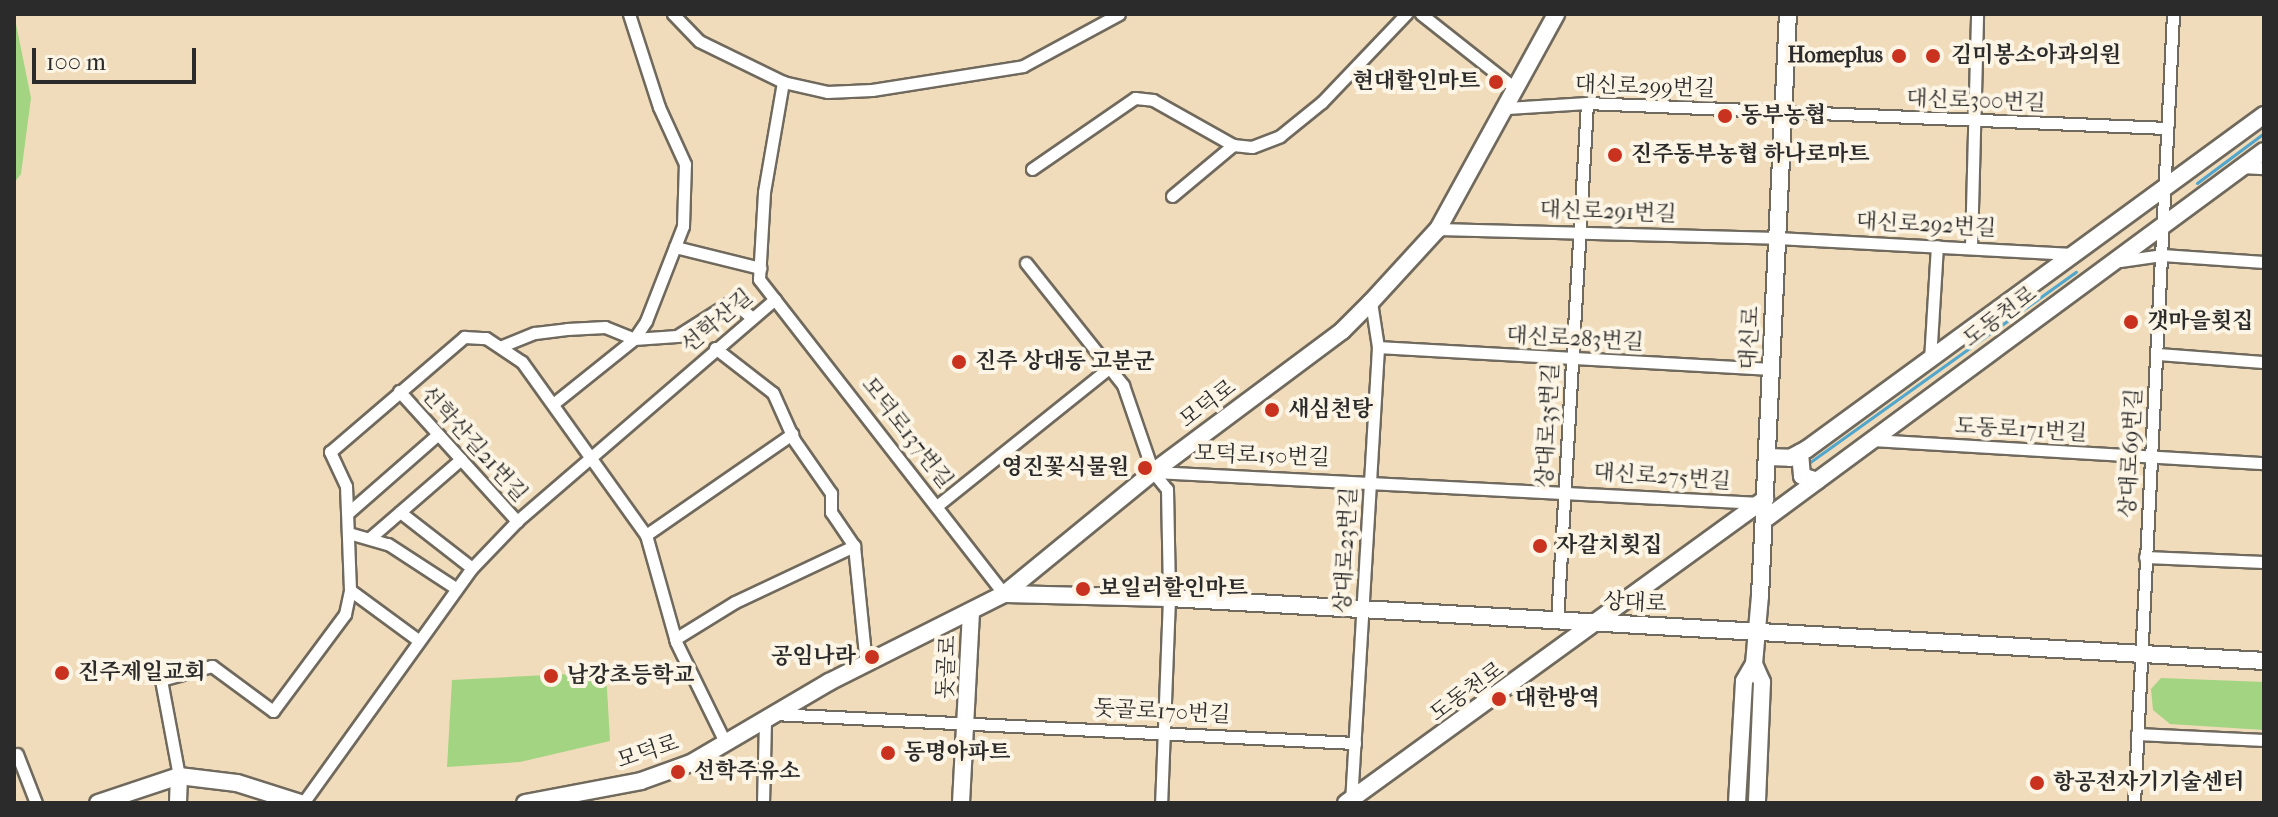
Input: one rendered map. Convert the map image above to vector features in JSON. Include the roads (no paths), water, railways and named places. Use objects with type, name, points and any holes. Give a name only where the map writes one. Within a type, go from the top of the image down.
[{"type":"street","points":[[553,404],[634,339],[646,321],[683,226],[685,164],[659,107],[629,14]]},
{"type":"street","points":[[673,14],[699,41],[783,82],[827,92],[872,90],[1023,66],[1119,14]]},
{"type":"street","points":[[1032,169],[1135,98],[1153,100],[1233,145],[1252,147],[1280,136],[1322,102],[1406,14]]},
{"type":"street","points":[[1421,14],[1516,89]]},
{"type":"street","name":"모덕로","points":[[525,803],[574,799],[657,776],[866,664],[971,615],[1004,594],[1153,472],[1342,331],[1371,302],[1438,229],[1556,14]]},
{"type":"street","name":"대신로","points":[[1737,803],[1744,681],[1754,664],[1757,631],[1788,14]]},
{"type":"street","points":[[1971,247],[1977,14]]},
{"type":"street","name":"상대로69번길","points":[[2134,803],[2173,14]]},
{"type":"street","name":"선학산길","points":[[302,803],[454,587],[517,521],[590,455],[775,299],[759,279],[764,192],[783,82]]},
{"type":"street","name":"대신로299번길","points":[[1507,108],[1587,103],[1783,111]]},
{"type":"street","name":"상대로35번길","points":[[1557,622],[1587,103]]},
{"type":"street","name":"대신로300번길","points":[[1783,111],[2167,128]]},
{"type":"street","name":"도동천로","points":[[1767,457],[1800,453],[2264,115]]},
{"type":"street","points":[[1172,196],[1233,145]]},
{"type":"street","name":"도동천로","points":[[1764,520],[2264,151]]},
{"type":"street","points":[[2242,167],[2264,168]]},
{"type":"street","points":[[2189,169],[2188,184],[2206,192]]},
{"type":"street","points":[[2129,213],[2144,224],[2141,240]]},
{"type":"street","name":"대신로291번길","points":[[1438,229],[1579,230],[1777,238]]},
{"type":"street","name":"대신로292번길","points":[[1777,238],[2073,254]]},
{"type":"street","points":[[1930,360],[1937,246]]},
{"type":"street","points":[[675,247],[760,268]]},
{"type":"street","points":[[2120,261],[2162,255],[2264,262]]},
{"type":"street","points":[[1026,263],[1123,385],[1153,472],[1168,495],[1169,598],[1161,803]]},
{"type":"street","name":"모덕로137번길","points":[[775,299],[938,505],[1004,594]]},
{"type":"street","points":[[502,346],[535,333],[567,329],[605,327],[634,339],[677,336],[732,301],[752,318]]},
{"type":"street","name":"상대로23번길","points":[[1353,802],[1378,347],[1371,302]]},
{"type":"street","points":[[399,391],[464,337],[486,338],[522,362],[646,535],[660,599],[675,639],[725,742]]},
{"type":"street","name":"대신로283번길","points":[[1378,347],[1770,369]]},
{"type":"street","points":[[715,348],[773,393],[792,434],[831,493],[831,512],[854,546],[866,664]]},
{"type":"street","points":[[2157,354],[2264,362]]},
{"type":"street","points":[[938,505],[1110,367]]},
{"type":"street","name":"선학산길21번길","points":[[349,512],[346,486],[330,452],[399,391],[517,521]]},
{"type":"street","points":[[178,803],[179,776],[161,680],[212,666],[273,711],[345,614],[350,590],[352,534],[349,512],[438,434]]},
{"type":"street","points":[[646,535],[792,434]]},
{"type":"street","name":"도동로171번길","points":[[1871,440],[2264,463]]},
{"type":"street","points":[[1800,453],[1802,476],[1817,481]]},
{"type":"street","points":[[371,537],[461,459]]},
{"type":"street","name":"모덕로150번길","points":[[1153,472],[1370,479]]},
{"type":"street","name":"대신로275번길","points":[[1370,479],[1762,501]]},
{"type":"street","name":"도동천로","points":[[1353,802],[1762,501]]},
{"type":"street","points":[[400,512],[472,568]]},
{"type":"street","points":[[352,534],[371,537],[454,587]]},
{"type":"street","points":[[675,639],[780,580],[854,546]]},
{"type":"street","points":[[2145,557],[2264,562]]},
{"type":"street","points":[[350,590],[418,640]]},
{"type":"street","name":"상대로","points":[[1004,594],[1169,598],[2264,661]]},
{"type":"street","name":"돗골로","points":[[961,803],[971,615]]},
{"type":"street","name":"대신로","points":[[1754,664],[1762,682],[1757,803]]},
{"type":"street","points":[[763,803],[770,717]]},
{"type":"street","name":"돗골로","points":[[770,717],[900,717],[966,721]]},
{"type":"street","name":"돗골로170번길","points":[[966,721],[1355,743]]},
{"type":"street","points":[[2137,734],[2264,740]]},
{"type":"street","points":[[15,751],[36,803]]},
{"type":"street","points":[[98,803],[179,776],[237,783],[302,803]]},
{"type":"waterway","points":[[2197,183],[2264,133]]},
{"type":"waterway","points":[[1806,465],[2076,272]]},
{"type":"place","name":"Homeplus","points":[[1899,56]]},
{"type":"place","name":"김미봉소아과의원","points":[[1933,56]]},
{"type":"place","name":"현대할인마트","points":[[1496,82]]},
{"type":"place","name":"동부농협","points":[[1725,116]]},
{"type":"place","name":"진주동부농협 하나로마트","points":[[1615,155]]},
{"type":"place","name":"갯마을횟집","points":[[2131,322]]},
{"type":"place","name":"진주 상대동 고분군","points":[[959,362]]},
{"type":"place","name":"새심천탕","points":[[1272,410]]},
{"type":"place","name":"영진꽃식물원","points":[[1145,468]]},
{"type":"place","name":"자갈치횟집","points":[[1540,546]]},
{"type":"place","name":"보일러할인마트","points":[[1083,589]]},
{"type":"place","name":"공임나라","points":[[872,657]]},
{"type":"place","name":"진주제일교회","points":[[62,673]]},
{"type":"place","name":"남강초등학교","points":[[551,676]]},
{"type":"place","name":"대한방역","points":[[1499,699]]},
{"type":"place","name":"동명아파트","points":[[888,753]]},
{"type":"place","name":"선학주유소","points":[[678,772]]},
{"type":"place","name":"항공전자기기술센터","points":[[2037,783]]}]
